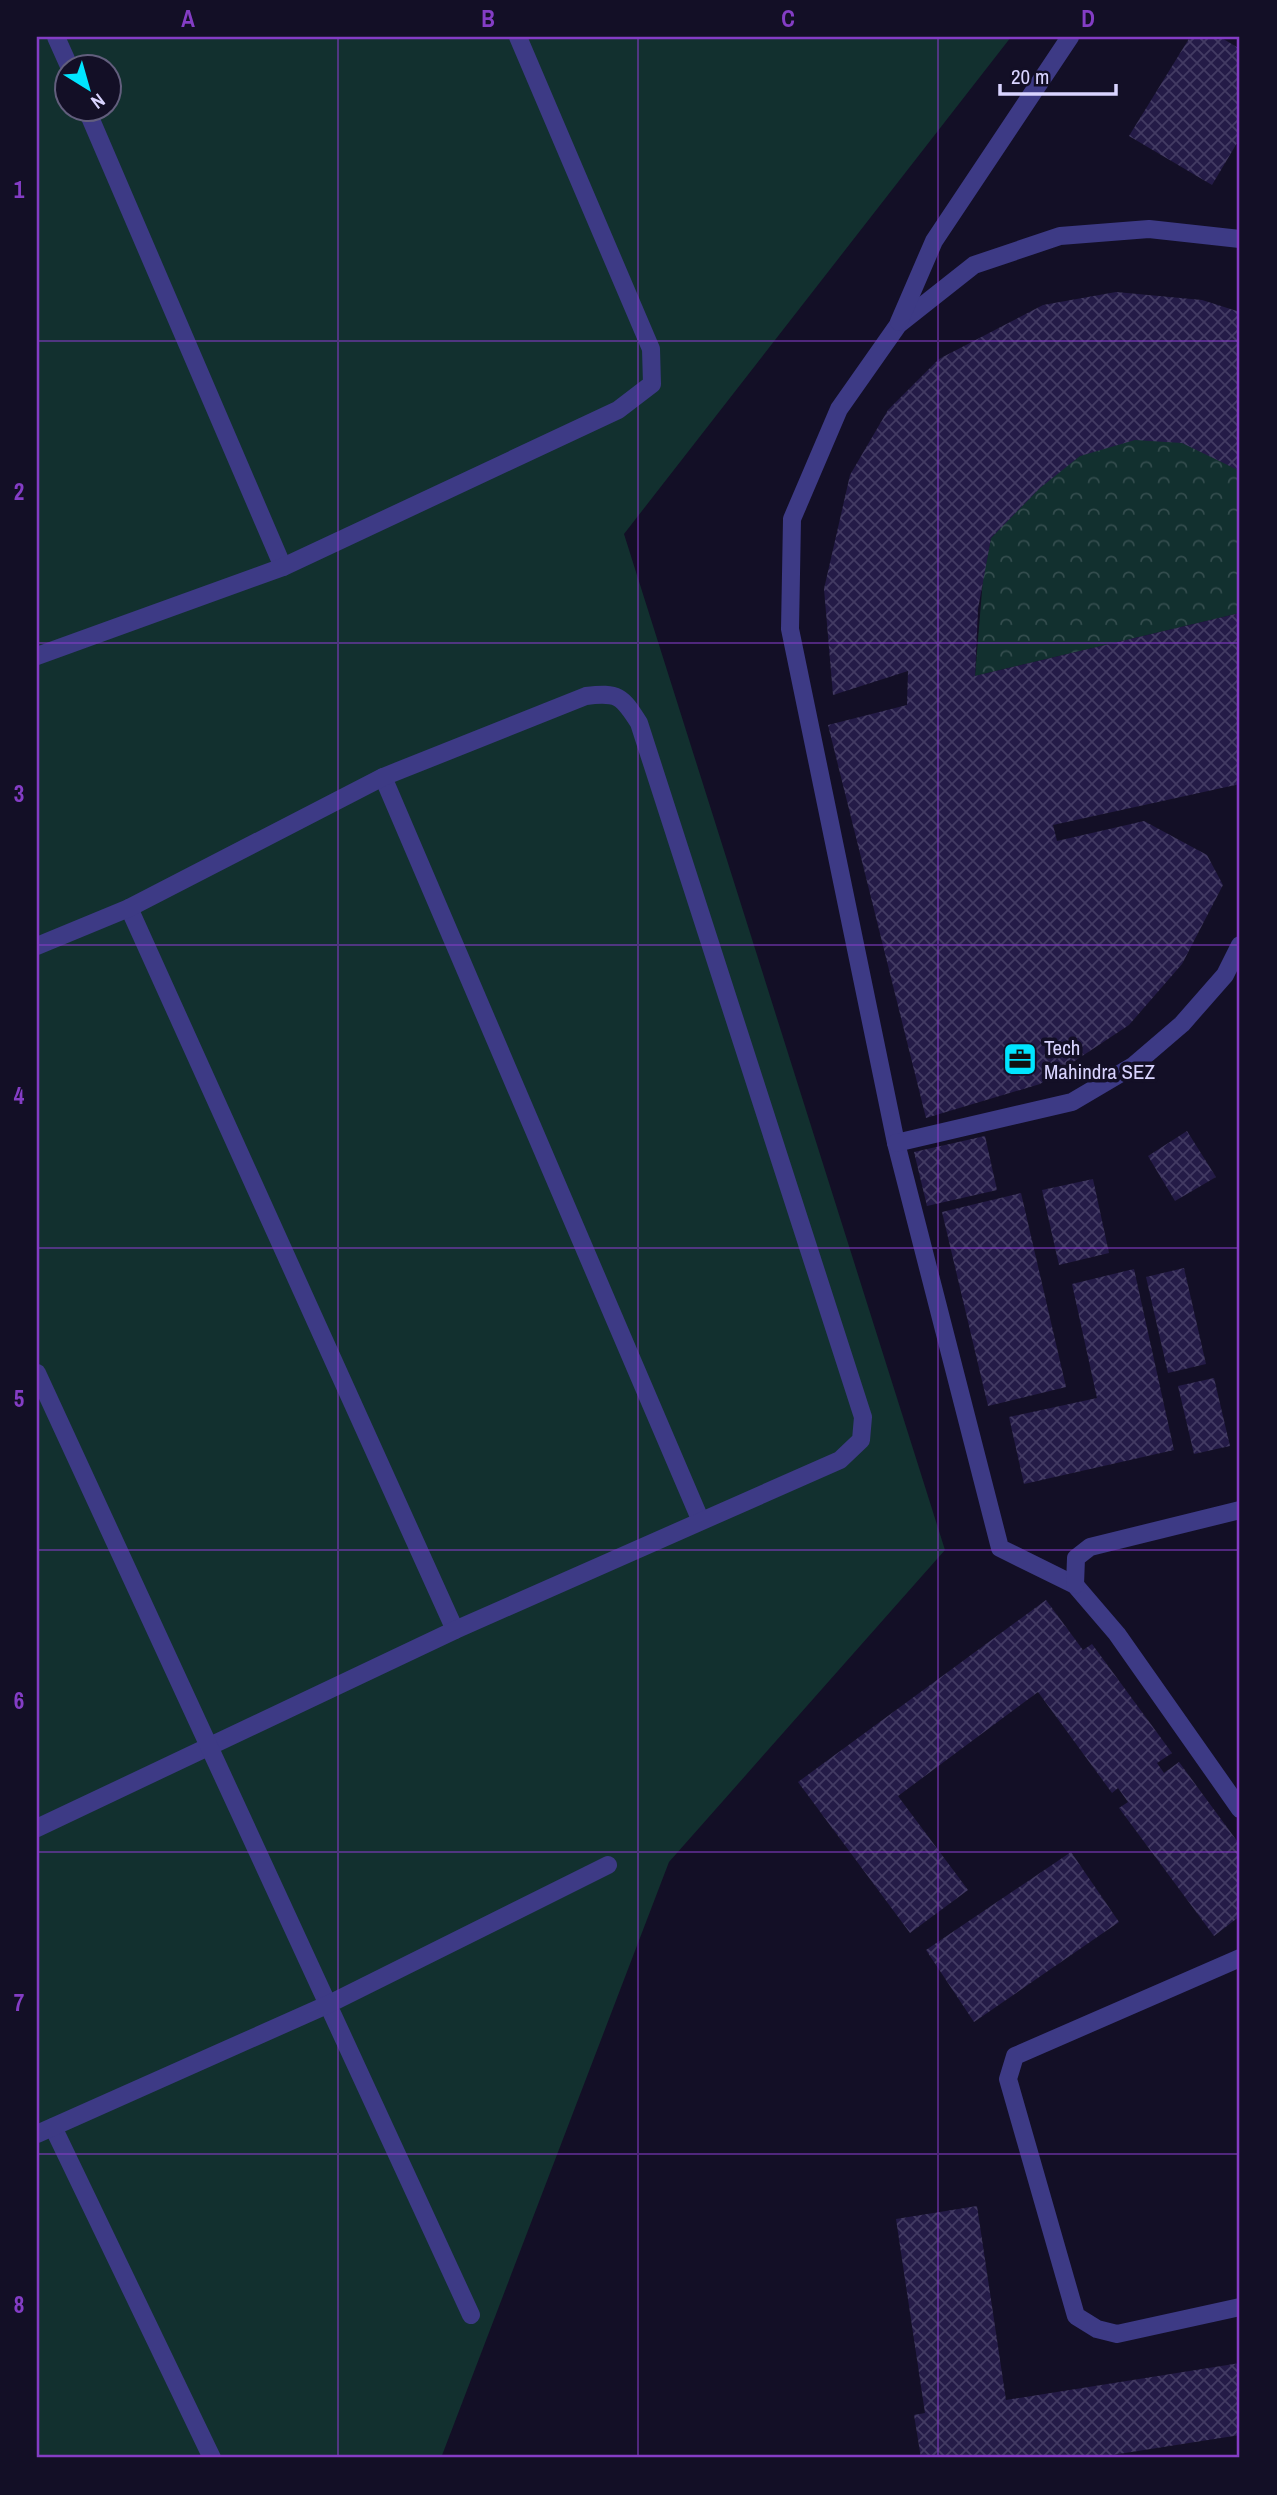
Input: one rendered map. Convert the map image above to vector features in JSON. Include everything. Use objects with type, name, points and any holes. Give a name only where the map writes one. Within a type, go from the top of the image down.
[{"type":"lane","points":[[37,656],[283,567],[618,410],[652,384],[651,349],[518,37]]},
{"type":"lane","points":[[1070,37],[934,241],[898,325],[839,409],[792,519],[790,629],[895,1143],[1000,1548],[1075,1585],[1117,1634],[1240,1810]]},
{"type":"lane","points":[[92,122],[283,567]]},
{"type":"lane","points":[[898,325],[974,265],[1060,236],[1149,229],[1240,239]]},
{"type":"lane","points":[[37,946],[130,908],[383,777],[586,696],[610,693],[626,702],[639,723],[863,1417],[861,1440],[840,1460],[700,1519],[455,1630],[211,1748],[37,1828]]},
{"type":"lane","points":[[383,777],[700,1519]]},
{"type":"lane","points":[[130,908],[455,1630]]},
{"type":"lane","points":[[895,1143],[1072,1102],[1133,1066],[1182,1024],[1225,975],[1240,945]]},
{"type":"lane","points":[[37,1373],[471,2315]]},
{"type":"lane","points":[[1075,1585],[1076,1558],[1090,1547],[1240,1510]]},
{"type":"lane","points":[[212,2458],[45,2130],[329,2004],[608,1865]]},
{"type":"lane","points":[[1240,1958],[1015,2056],[1008,2079],[1076,2316],[1097,2329],[1116,2334],[1240,2307]]},
{"type":"green space","points":[[37,37],[1011,37],[624,534],[945,1550],[669,1862],[441,2458],[37,2458]]},
{"type":"green space","points":[[1123,440],[1170,440],[1223,452],[1240,471],[1240,613],[975,676],[983,579],[991,538],[1043,482],[1080,456]]},
{"type":"building","points":[[1190,37],[1220,37],[1240,49],[1240,138],[1212,185],[1129,136]]},
{"type":"building","points":[[1116,292],[1202,300],[1240,312],[1240,471],[1182,443],[1135,440],[1080,456],[1040,488],[991,538],[978,609],[975,676],[1240,613],[1240,784],[1053,825],[1057,841],[1144,821],[1207,855],[1223,885],[1182,964],[1129,1025],[1040,1084],[926,1118],[828,725],[907,705],[908,671],[833,695],[824,589],[850,475],[888,410],[939,359],[1043,305]]},
{"type":"building","points":[[1187,1131],[1216,1177],[1175,1201],[1148,1156]]},
{"type":"building","points":[[985,1136],[997,1190],[927,1206],[914,1152]]},
{"type":"building","points":[[1093,1179],[1109,1253],[1059,1265],[1042,1190]]},
{"type":"building","points":[[1021,1193],[1066,1387],[988,1406],[942,1212]]},
{"type":"building","points":[[1184,1268],[1206,1364],[1168,1373],[1146,1277]]},
{"type":"building","points":[[1134,1269],[1174,1450],[1024,1484],[1009,1417],[1097,1398],[1072,1284]]},
{"type":"building","points":[[1214,1378],[1230,1446],[1194,1454],[1178,1386]]},
{"type":"building","points":[[1046,1600],[1083,1650],[1092,1644],[1172,1753],[1157,1763],[1164,1773],[1179,1762],[1240,1845],[1240,1916],[1214,1936],[1119,1808],[1128,1802],[1118,1788],[1112,1793],[1038,1692],[898,1796],[968,1890],[910,1933],[798,1782]]},
{"type":"building","points":[[1071,1852],[1119,1922],[974,2022],[926,1950]]},
{"type":"building","points":[[977,2206],[1006,2400],[1240,2363],[1240,2435],[1093,2458],[921,2458],[914,2415],[925,2413],[896,2219]]},
{"type":"place","name":"Tech Mahindra SEZ","points":[[1020,1059]]}]
